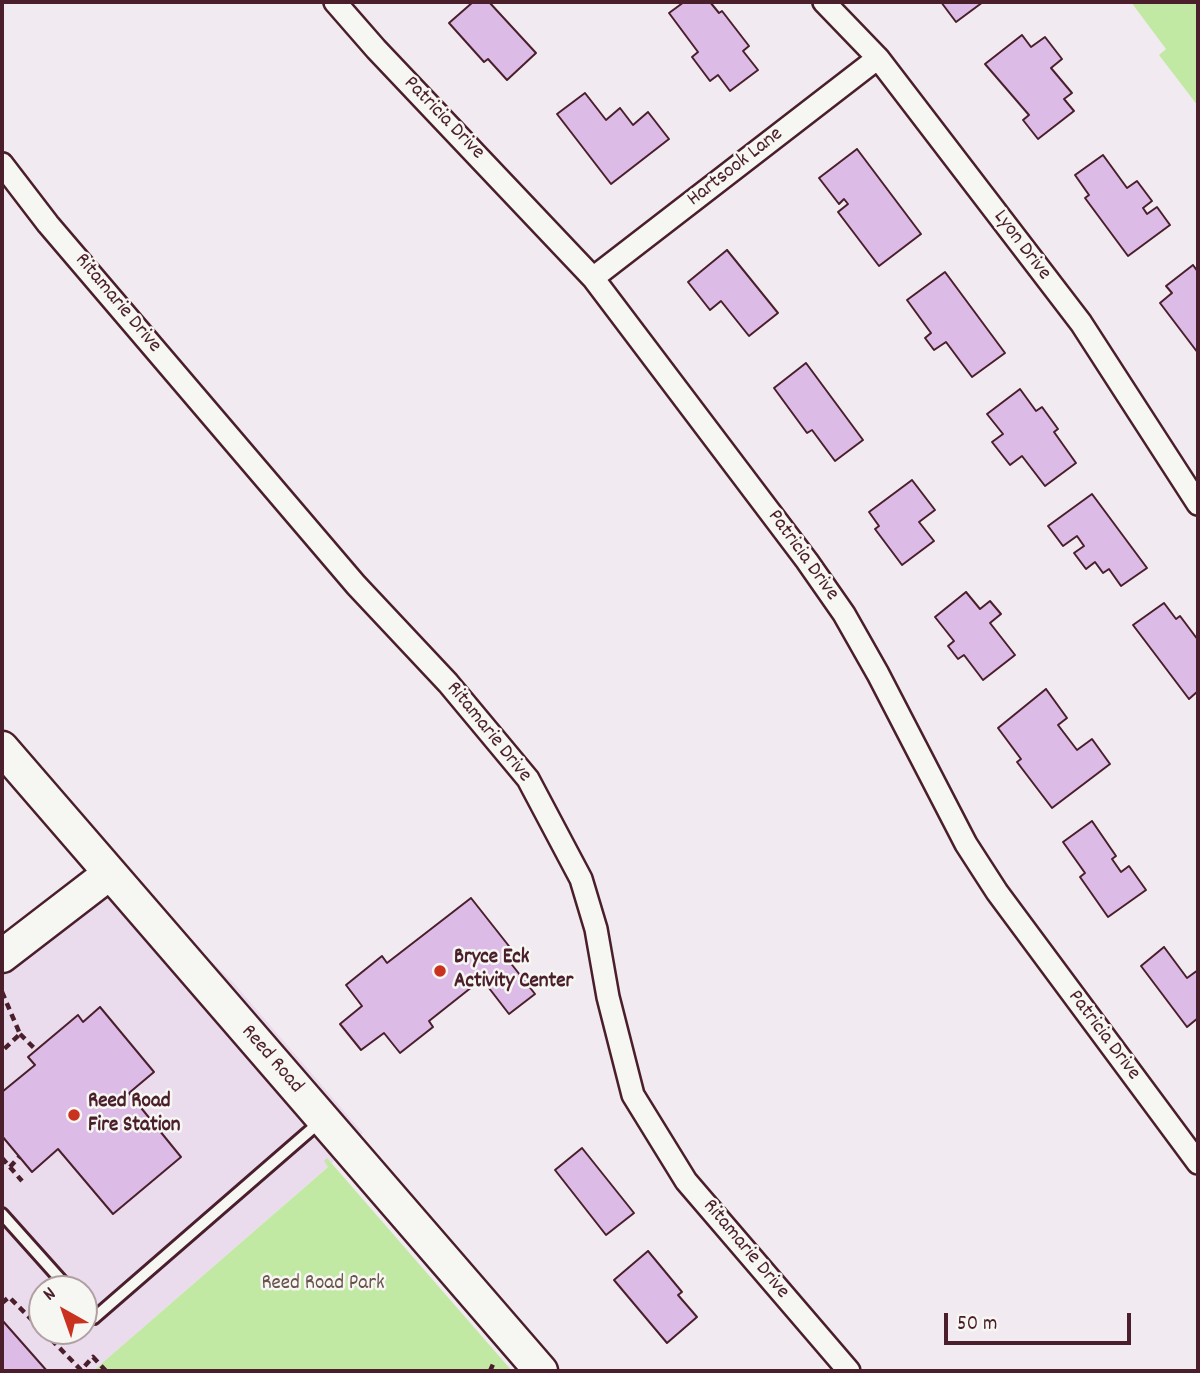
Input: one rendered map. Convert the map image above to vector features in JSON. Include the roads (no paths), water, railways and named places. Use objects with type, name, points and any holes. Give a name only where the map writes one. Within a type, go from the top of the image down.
[{"type":"main road","name":"Reed Road","points":[[2,748],[541,1371]]},
{"type":"main road","points":[[2,956],[110,873]]},
{"type":"street","name":"Patricia Drive","points":[[335,2],[376,50],[593,278],[807,561],[844,614],[966,844],[991,883],[1198,1163]]},
{"type":"street","name":"Lyon Drive","points":[[824,2],[878,58],[1081,323],[1198,505]]},
{"type":"street","name":"Hartsook Lane","points":[[593,278],[878,58]]},
{"type":"street","name":"Ritamarie Drive","points":[[2,164],[48,223],[347,575],[448,683],[528,779],[582,880],[596,929],[608,997],[633,1095],[686,1181],[849,1371]]},
{"type":"lane","points":[[98,1315],[323,1120]]},
{"type":"lane","points":[[2,1214],[56,1275]]},
{"type":"place","name":"Bryce Eck Activity Center","points":[[440,971]]},
{"type":"place","name":"Reed Road Fire Station","points":[[74,1115]]},
{"type":"park label","name":"Reed Road Park","points":[[323,1285]]}]
